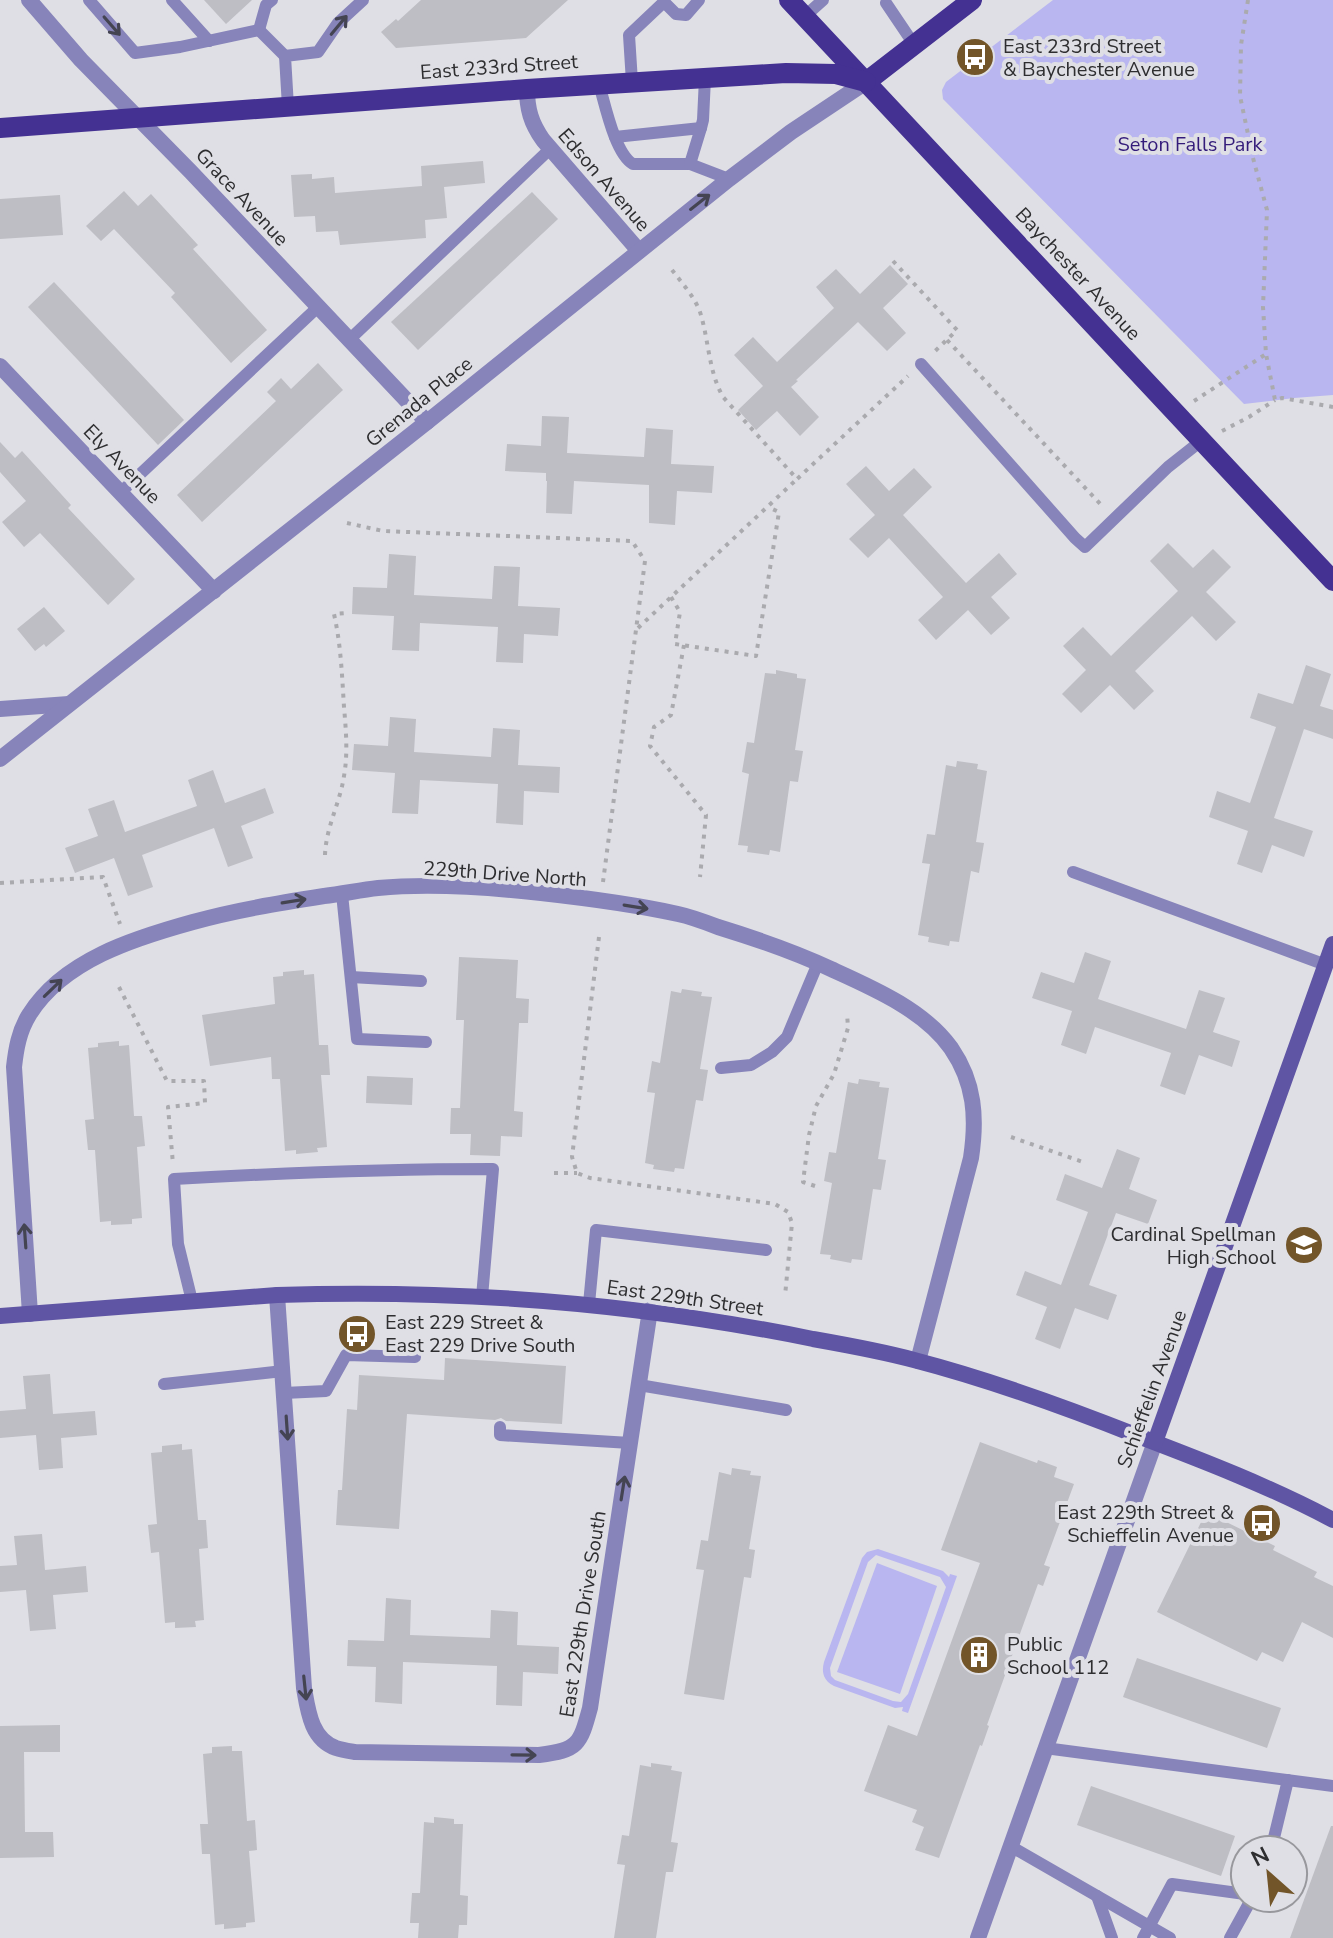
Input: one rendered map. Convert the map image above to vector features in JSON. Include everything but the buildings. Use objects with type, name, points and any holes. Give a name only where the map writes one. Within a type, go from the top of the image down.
[{"type":"main road","name":"Baychester Avenue","points":[[789,0],[1333,581]]},
{"type":"main road","points":[[866,82],[972,0]]},
{"type":"main road","name":"East 233rd Street","points":[[0,128],[705,78],[822,72],[866,82]]},
{"type":"street","name":"Grace Avenue","points":[[29,0],[81,60],[427,422]]},
{"type":"street","name":"Grenada Place","points":[[0,759],[729,179],[791,132],[866,82]]},
{"type":"street","name":"Edson Avenue","points":[[527,89],[531,121],[550,149],[639,251]]},
{"type":"street","name":"Ely Avenue","points":[[0,366],[214,591]]},
{"type":"street","points":[[0,709],[69,704]]},
{"type":"street","name":"229th Drive North","points":[[30,1314],[14,1067],[17,1046],[30,1014],[47,993],[68,974],[114,948],[231,911],[378,888],[453,887],[519,891],[680,914],[760,940],[855,979],[913,1012],[934,1029],[951,1048],[964,1071],[973,1100],[976,1129],[918,1361]]},
{"type":"street","name":"Schieffelin Avenue","points":[[978,1938],[1333,944]]},
{"type":"street","name":"East 229th Street","points":[[0,1316],[277,1295],[374,1293],[535,1299],[650,1310],[764,1328],[918,1361],[1000,1385],[1202,1460],[1333,1520]]},
{"type":"street","name":"East 229th Drive South","points":[[277,1295],[307,1710],[321,1738],[334,1748],[355,1752],[539,1755],[561,1752],[582,1737],[590,1708],[650,1310]]},
{"type":"lane","points":[[89,0],[135,53],[259,30]]},
{"type":"lane","points":[[172,0],[209,41]]},
{"type":"lane","points":[[259,30],[266,5],[272,0]]},
{"type":"lane","points":[[285,56],[318,52],[338,23],[363,0]]},
{"type":"lane","points":[[632,82],[629,35],[664,2],[676,14],[686,15],[699,0]]},
{"type":"lane","points":[[804,17],[823,0]]},
{"type":"lane","points":[[886,1],[915,46]]},
{"type":"lane","points":[[259,30],[285,56],[288,107]]},
{"type":"lane","points":[[690,164],[703,120],[705,78]]},
{"type":"lane","points":[[599,84],[615,137],[627,160],[633,164],[690,164],[729,179]]},
{"type":"lane","points":[[615,137],[701,128]]},
{"type":"lane","points":[[349,340],[550,149]]},
{"type":"lane","points":[[121,492],[318,307]]},
{"type":"lane","points":[[921,364],[1085,547],[1168,467],[1201,441]]},
{"type":"lane","points":[[1073,872],[1326,965]]},
{"type":"lane","points":[[342,894],[357,1039],[426,1042]]},
{"type":"lane","points":[[721,1068],[751,1065],[772,1052],[787,1037],[818,963]]},
{"type":"lane","points":[[351,977],[421,981]]},
{"type":"lane","points":[[192,1301],[178,1244],[174,1179],[315,1171],[493,1169],[482,1297]]},
{"type":"lane","points":[[589,1304],[596,1230],[766,1250]]},
{"type":"lane","points":[[284,1393],[326,1391],[346,1355],[415,1357]]},
{"type":"lane","points":[[164,1384],[283,1371]]},
{"type":"lane","points":[[639,1385],[786,1410]]},
{"type":"lane","points":[[500,1427],[500,1435],[630,1443]]},
{"type":"lane","points":[[1045,1748],[1333,1786]]},
{"type":"lane","points":[[1275,1834],[1288,1780]]},
{"type":"lane","points":[[1010,1846],[1097,1896],[1146,1932],[1170,1938]]},
{"type":"lane","points":[[1146,1932],[1172,1884],[1229,1892]]},
{"type":"lane","points":[[1097,1896],[1112,1938]]},
{"type":"lane","points":[[1230,1938],[1243,1914]]},
{"type":"path","points":[[1248,0],[1241,45],[1240,96],[1267,210],[1263,307],[1266,354],[1275,400]]},
{"type":"path","points":[[636,630],[957,330],[893,261]]},
{"type":"path","points":[[672,270],[699,309],[712,370],[723,397],[797,479]]},
{"type":"path","points":[[947,340],[1105,509]]},
{"type":"path","points":[[1175,413],[1266,354]]},
{"type":"path","points":[[1201,441],[1282,398],[1333,407]]},
{"type":"path","points":[[1325,407],[1333,414]]},
{"type":"path","points":[[671,597],[680,612],[675,644],[756,656],[779,512],[768,507]]},
{"type":"path","points":[[347,523],[383,531],[632,541],[645,561],[600,901]]},
{"type":"path","points":[[325,855],[326,839],[345,768],[340,643],[334,614],[348,613]]},
{"type":"path","points":[[684,645],[671,715],[654,727],[650,746],[706,815],[700,877]]},
{"type":"path","points":[[0,883],[103,877],[120,924]]},
{"type":"path","points":[[577,1173],[572,1157],[599,937]]},
{"type":"path","points":[[119,987],[167,1081],[204,1081],[205,1103],[168,1107],[174,1179]]},
{"type":"path","points":[[815,1186],[803,1182],[809,1135],[816,1106],[834,1074],[848,1028],[847,1013]]},
{"type":"path","points":[[1011,1137],[1083,1162]]},
{"type":"path","points":[[554,1173],[577,1173],[590,1178],[775,1204],[788,1212],[792,1223],[785,1296]]},
{"type":"green space","name":"Seton Falls Park","points":[[1053,0],[1333,0],[1333,395],[1244,404],[943,99],[942,90],[946,82]]},
{"type":"green space","points":[[878,1549],[943,1571],[949,1577],[950,1574],[957,1576],[908,1713],[902,1711],[903,1707],[895,1708],[834,1686],[823,1673],[824,1662],[862,1558],[867,1552]],"holes":[[[876,1555],[940,1577],[946,1587],[908,1694],[901,1702],[831,1676],[830,1668],[868,1562]]]},
{"type":"green space","points":[[877,1563],[937,1586],[900,1694],[837,1672]]},
{"type":"place","name":"East 233rd Street & Baychester Avenue","points":[[975,57]]},
{"type":"place","name":"Cardinal Spellman High School","points":[[1304,1245]]},
{"type":"place","name":"East 229 Street & East 229 Drive South","points":[[357,1334]]},
{"type":"place","name":"East 229th Street & Schieffelin Avenue","points":[[1262,1523]]},
{"type":"place","name":"Public School 112","points":[[979,1655]]}]
